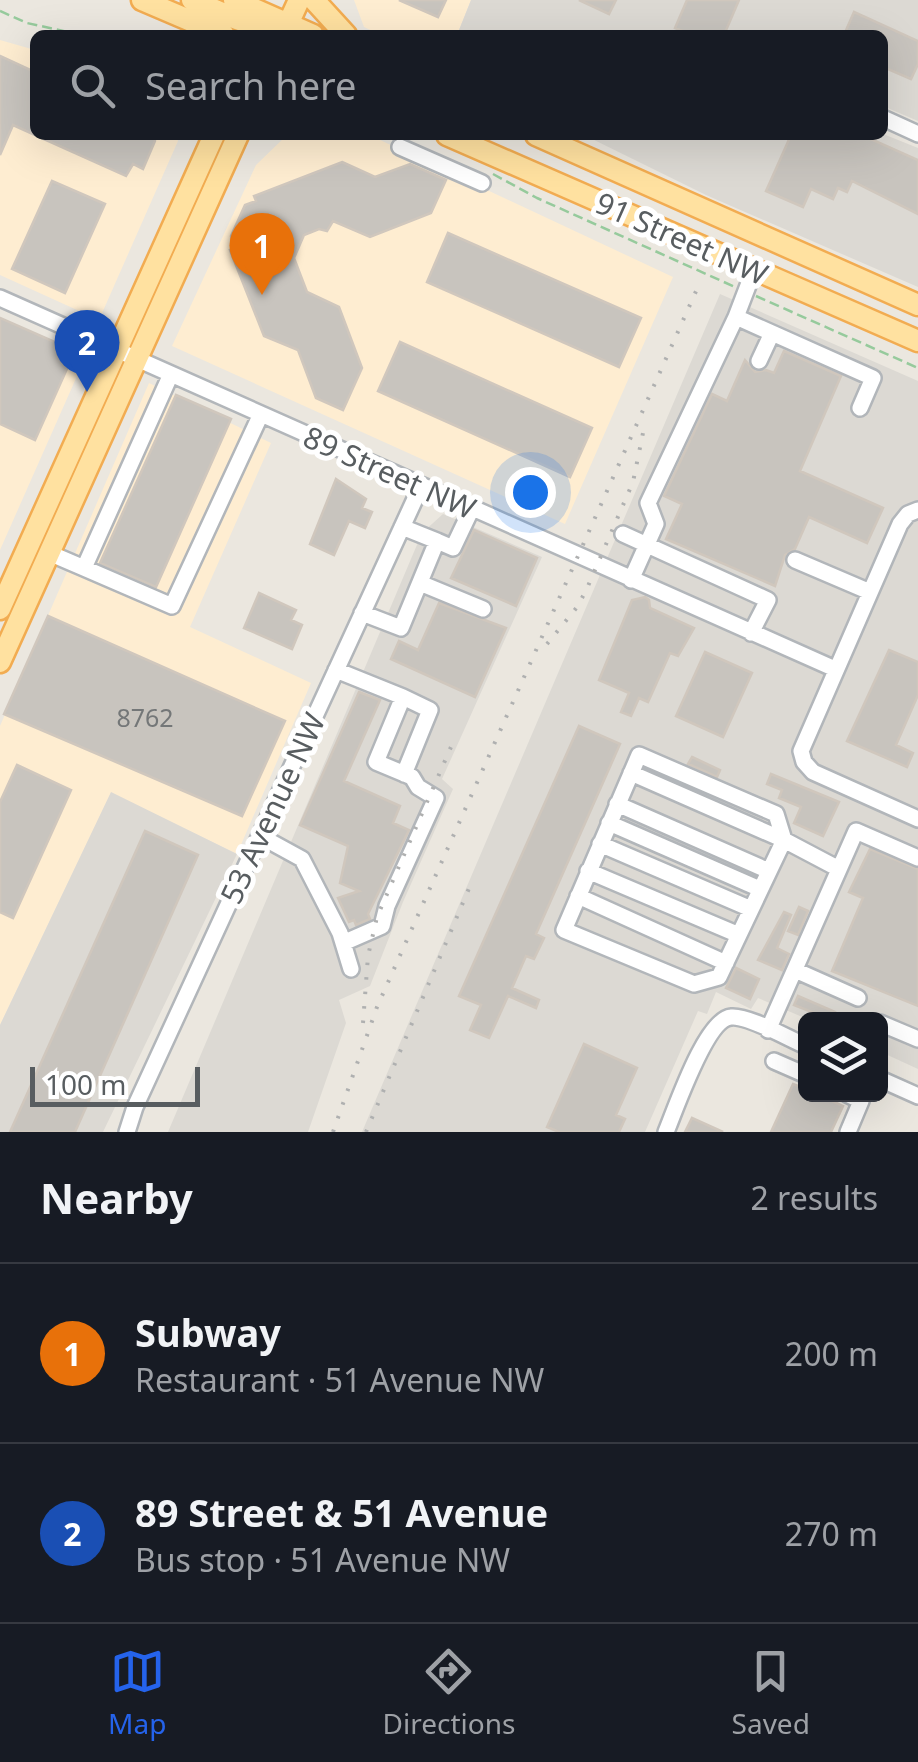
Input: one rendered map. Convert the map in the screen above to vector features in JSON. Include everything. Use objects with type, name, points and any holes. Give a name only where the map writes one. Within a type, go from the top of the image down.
[{"type":"main road","points":[[192,0],[266,19]]},
{"type":"main road","points":[[234,0],[285,29],[299,0]]},
{"type":"main road","points":[[314,0],[341,30]]},
{"type":"main road","points":[[146,2],[185,30]]},
{"type":"main road","points":[[146,2],[212,30]]},
{"type":"main road","points":[[0,609],[212,140]]},
{"type":"main road","points":[[0,662],[236,140]]},
{"type":"main road","points":[[222,170],[243,140]]},
{"type":"main road","name":"91 Street NW","points":[[457,140],[918,342]]},
{"type":"main road","name":"91 Street NW","points":[[547,140],[918,304]]},
{"type":"street","points":[[888,120],[918,134]]},
{"type":"street","points":[[400,147],[486,178]]},
{"type":"street","points":[[631,580],[656,524],[648,503],[736,317],[754,270]]},
{"type":"street","name":"89 Street NW","points":[[0,298],[836,670]]},
{"type":"street","points":[[736,317],[873,378],[860,408]]},
{"type":"street","points":[[760,361],[772,333]]},
{"type":"street","points":[[84,568],[172,374]]},
{"type":"street","points":[[49,552],[172,606],[260,414]]},
{"type":"street","name":"53 Avenue NW","points":[[128,1132],[135,1107],[421,486]]},
{"type":"street","points":[[402,526],[453,548],[472,508]]},
{"type":"street","points":[[915,511],[900,524],[802,746],[804,762],[818,775],[918,819]]},
{"type":"street","points":[[624,534],[768,600],[751,633]]},
{"type":"street","points":[[362,613],[401,628],[437,541]]},
{"type":"street","points":[[795,560],[870,592]]},
{"type":"street","points":[[420,582],[483,609]]},
{"type":"street","points":[[336,670],[430,710],[404,774]]},
{"type":"street","points":[[343,944],[382,926],[387,906],[436,798],[404,774],[376,762],[403,697]]},
{"type":"street","points":[[639,755],[776,814],[784,840],[719,977],[694,984],[564,930],[617,804],[639,755]]},
{"type":"street","points":[[617,804],[769,870]]},
{"type":"street","points":[[608,823],[760,889]]},
{"type":"street","points":[[768,1030],[856,831],[918,858]]},
{"type":"street","points":[[260,836],[302,859],[351,969]]},
{"type":"street","points":[[784,840],[840,868]]},
{"type":"street","points":[[600,844],[751,909]]},
{"type":"street","points":[[588,871],[739,935]]},
{"type":"street","points":[[578,896],[726,963]]},
{"type":"street","points":[[794,970],[858,998]]},
{"type":"street","points":[[666,1132],[710,1033],[724,1018],[738,1017],[798,1043]]},
{"type":"street","points":[[888,1027],[918,1039]]},
{"type":"street","points":[[774,1061],[798,1072]]},
{"type":"street","points":[[888,1083],[918,1096]]},
{"type":"street","points":[[848,1132],[861,1102]]},
{"type":"path","points":[[0,12],[60,30]]},
{"type":"path","points":[[486,178],[918,368]]},
{"type":"shaded area","points":[[354,0],[471,0],[459,30],[364,27]]},
{"type":"shaded area","points":[[471,0],[918,0],[918,121],[888,108],[888,30],[459,30]]},
{"type":"shaded area","points":[[0,40],[30,49],[30,140],[178,141],[99,320],[0,275]]},
{"type":"shaded area","points":[[888,136],[918,148],[918,287],[706,195],[594,140],[888,140]]},
{"type":"shaded area","points":[[282,140],[380,140],[673,277],[565,524],[172,346],[256,165]]},
{"type":"shaded area","points":[[720,294],[918,381],[918,1069],[888,1055],[888,1012],[798,1012],[798,1015],[758,998],[751,1009],[716,992],[707,1014],[698,1011],[645,1132],[362,1132]]},
{"type":"shaded area","points":[[0,318],[85,358],[0,550]]},
{"type":"shaded area","points":[[149,383],[271,443],[190,627],[311,683],[237,854],[111,793],[0,1025],[0,726]]},
{"type":"shaded area","points":[[443,514],[542,557],[442,779],[453,789],[370,986],[339,1000],[346,1023],[308,1132],[168,1132],[422,533]]},
{"type":"shaded area","points":[[111,792],[237,854],[103,1132],[0,1132],[0,1025]]},
{"type":"building","points":[[399,0],[446,0],[438,17]]},
{"type":"building","points":[[579,0],[616,0],[609,14]]},
{"type":"building","points":[[687,0],[739,0],[726,30],[675,28]]},
{"type":"building","points":[[854,12],[918,41],[918,64],[911,79],[888,69],[888,30],[846,30]]},
{"type":"building","points":[[0,56],[30,70],[30,133],[13,125],[0,155]]},
{"type":"building","points":[[46,140],[155,140],[143,169],[133,164],[126,176]]},
{"type":"building","points":[[789,140],[873,140],[918,160],[918,214],[852,181],[847,192],[838,188],[833,199],[811,189],[803,207],[766,191]]},
{"type":"building","points":[[342,162],[375,177],[410,164],[446,180],[431,213],[370,237],[333,221],[327,231],[319,229],[304,235],[294,258],[307,292],[339,307],[362,368],[343,410],[316,398],[298,350],[264,336],[230,250],[235,248],[231,236],[245,205],[256,201],[254,196]]},
{"type":"building","points":[[52,181],[105,204],[65,293],[12,269]]},
{"type":"building","points":[[448,233],[641,318],[619,367],[427,282]]},
{"type":"building","points":[[0,318],[75,351],[35,440],[0,424]]},
{"type":"building","points":[[400,342],[592,428],[570,477],[378,391]]},
{"type":"building","points":[[784,351],[841,376],[800,471],[883,508],[867,543],[809,517],[795,549],[785,555],[775,586],[666,539],[682,504],[664,496],[712,394],[727,401],[745,360],[755,372],[774,373]]},
{"type":"building","points":[[176,395],[231,419],[156,587],[100,563]]},
{"type":"building","points":[[336,479],[366,499],[362,508],[372,512],[365,528],[349,521],[334,555],[310,544]]},
{"type":"building","points":[[474,530],[537,558],[516,606],[451,578]]},
{"type":"building","points":[[259,593],[296,610],[291,620],[302,625],[292,649],[244,628]]},
{"type":"building","points":[[645,597],[650,608],[694,628],[678,656],[670,653],[648,702],[639,698],[631,716],[621,712],[629,693],[599,680],[632,600]]},
{"type":"building","points":[[439,603],[506,628],[475,697],[391,659],[399,641],[418,650]]},
{"type":"building","points":[[48,616],[285,721],[242,816],[4,714]]},
{"type":"building","points":[[889,650],[918,662],[918,695],[896,745],[913,753],[907,767],[847,741]]},
{"type":"building","points":[[705,652],[752,673],[723,737],[676,716]]},
{"type":"building","points":[[359,692],[380,700],[344,781],[400,806],[393,823],[409,830],[368,914],[370,919],[356,925],[354,920],[349,922],[338,898],[359,891],[340,883],[348,846],[300,825]]},
{"type":"building","points":[[579,726],[620,744],[536,934],[544,938],[534,959],[526,956],[512,988],[539,1000],[536,1008],[508,996],[489,1038],[470,1030],[481,1005],[459,996]]},
{"type":"building","points":[[692,757],[720,770],[717,777],[688,764]]},
{"type":"building","points":[[17,765],[71,790],[13,918],[0,912],[0,802]]},
{"type":"building","points":[[771,774],[839,802],[823,836],[794,823],[801,807],[779,798],[782,790],[767,784]]},
{"type":"building","points":[[145,831],[198,855],[75,1132],[10,1132]]},
{"type":"building","points":[[870,849],[918,869],[918,1006],[832,971],[863,898],[849,892]]},
{"type":"building","points":[[799,907],[808,911],[798,935],[788,931]]},
{"type":"building","points":[[784,912],[791,915],[777,948],[789,954],[782,970],[758,960]]},
{"type":"building","points":[[736,968],[759,979],[750,999],[726,988]]},
{"type":"building","points":[[798,996],[835,1012],[812,1012],[794,1005]]},
{"type":"building","points":[[584,1044],[637,1068],[616,1115],[625,1119],[619,1132],[559,1132],[547,1127]]},
{"type":"building","points":[[793,1084],[798,1086],[798,1102],[835,1102],[843,1106],[831,1132],[771,1132]]},
{"type":"building","points":[[692,1118],[723,1132],[685,1132]]},
{"type":"railway","points":[[333,1132],[377,1007],[697,289]]},
{"type":"railway","points":[[547,644],[578,606],[588,586],[633,482],[644,428]]},
{"type":"railway","points":[[363,1023],[368,956],[377,917],[454,740]]},
{"type":"railway","points":[[366,1132],[470,886]]},
{"type":"place","name":"Subway","points":[[262,295]]},
{"type":"place","name":"89 Street & 51 Avenue","points":[[87,392]]}]
